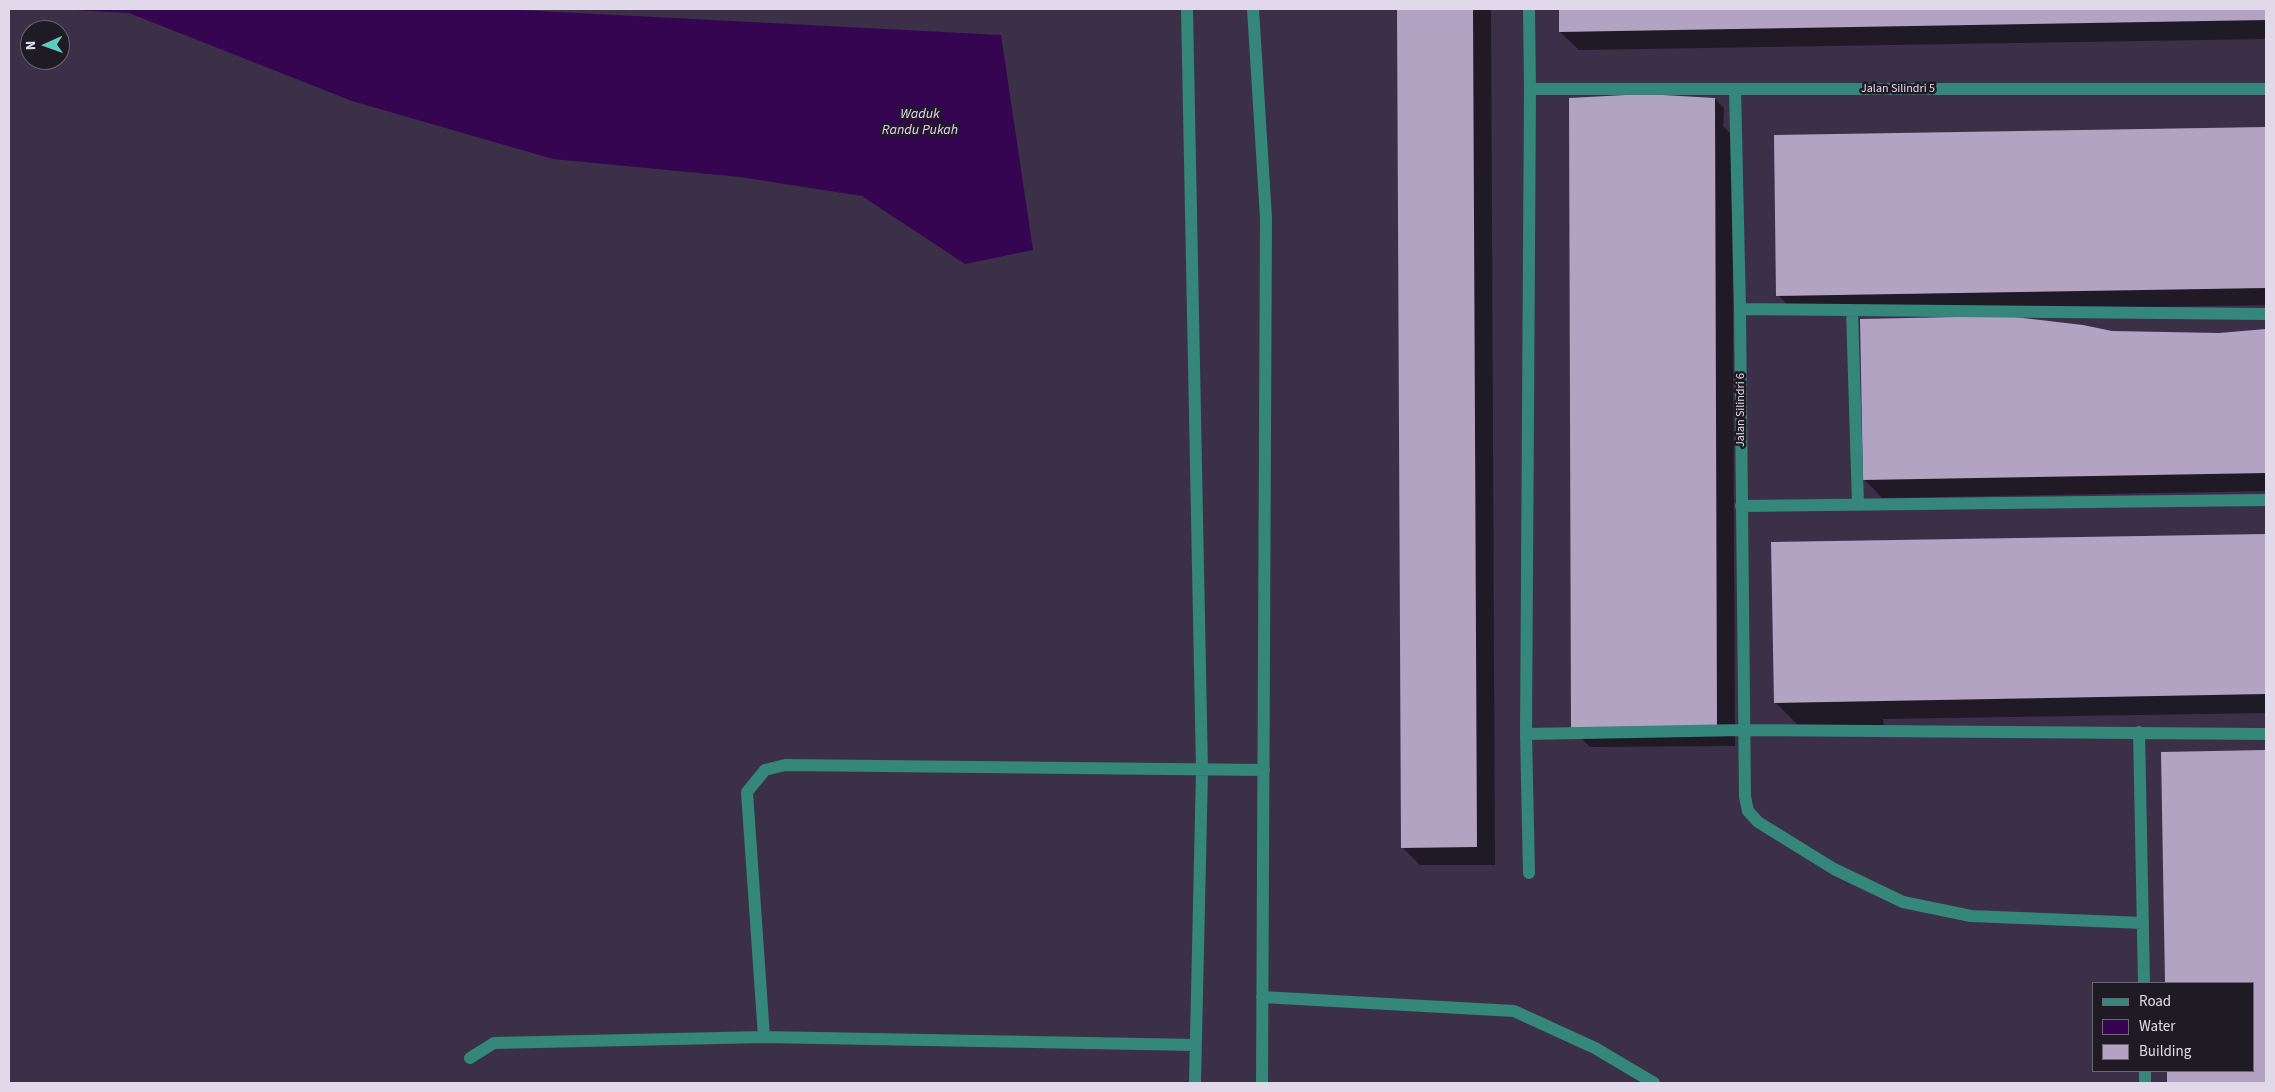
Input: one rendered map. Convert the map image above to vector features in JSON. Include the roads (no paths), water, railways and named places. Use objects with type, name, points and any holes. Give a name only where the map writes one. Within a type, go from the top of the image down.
[{"type":"street","points":[[1187,9],[1202,770],[1194,1083]]},
{"type":"street","points":[[1253,9],[1266,218],[1262,1083]]},
{"type":"street","points":[[1529,9],[1526,734],[1529,872]]},
{"type":"street","name":"Jalan Silindri 5","points":[[1530,89],[2266,89]]},
{"type":"street","name":"Jalan Silindri 6","points":[[1735,90],[1740,309],[1745,797],[1748,811],[1758,822],[1834,869],[1903,902],[1971,916],[2143,923]]},
{"type":"street","points":[[1740,309],[2266,314]]},
{"type":"street","points":[[1852,310],[1858,505]]},
{"type":"street","points":[[1741,506],[2266,500]]},
{"type":"street","points":[[1526,734],[1744,730],[2266,734]]},
{"type":"street","points":[[2139,732],[2144,982]]},
{"type":"street","points":[[764,1038],[747,792],[765,770],[795,765],[1264,770]]},
{"type":"street","points":[[1262,997],[1514,1011],[1595,1048],[1654,1083]]},
{"type":"street","points":[[470,1058],[494,1043],[764,1038],[1194,1045]]},
{"type":"water","name":"Waduk Randu Pukah","points":[[56,9],[500,9],[1001,35],[1033,250],[965,264],[862,196],[740,177],[553,159],[352,101],[129,13]]}]
